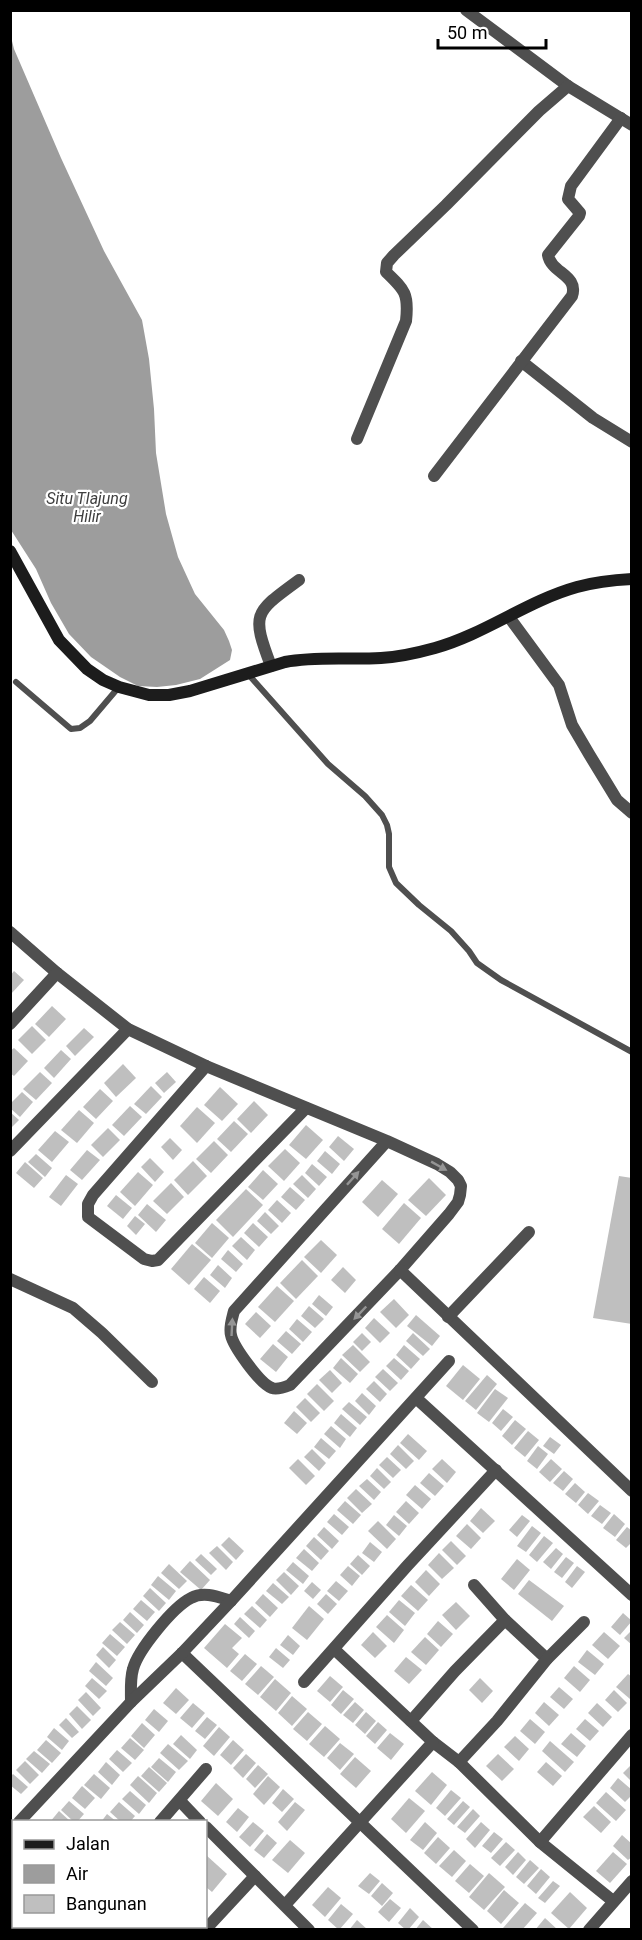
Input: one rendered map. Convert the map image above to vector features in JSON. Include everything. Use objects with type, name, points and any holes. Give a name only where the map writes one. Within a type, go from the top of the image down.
[{"type":"street","points":[[434,476],[572,296],[573,285],[550,262],[548,255],[580,213],[568,199],[571,186],[626,122],[568,86],[466,10]]},
{"type":"street","points":[[357,439],[406,321],[408,305],[404,291],[386,272],[387,263],[538,111],[568,86]]},
{"type":"street","points":[[521,361],[593,418],[632,442]]},
{"type":"street","points":[[10,551],[59,640],[87,669],[103,680],[149,695],[190,692],[285,662],[313,658],[381,658],[403,655],[457,640],[578,586],[632,579]]},
{"type":"street","points":[[272,666],[260,635],[259,616],[269,603],[299,580]]},
{"type":"street","points":[[509,617],[559,684],[572,725],[617,800],[632,813]]},
{"type":"street","points":[[10,932],[57,973],[129,1029],[206,1066],[387,1141],[437,1164],[458,1180],[461,1186],[458,1202],[400,1270],[290,1385],[272,1388],[246,1361],[231,1337],[230,1326],[234,1311],[387,1141]]},
{"type":"street","points":[[10,1024],[57,973]]},
{"type":"street","points":[[10,1151],[129,1029]]},
{"type":"street","points":[[206,1066],[93,1195],[88,1204],[88,1217],[144,1259],[152,1262],[158,1260],[306,1108]]},
{"type":"street","points":[[448,1317],[529,1232]]},
{"type":"street","points":[[400,1270],[632,1491]]},
{"type":"street","points":[[10,1279],[72,1308],[102,1333],[152,1382]]},
{"type":"street","points":[[20,1820],[130,1702],[182,1653],[231,1601],[449,1361]]},
{"type":"street","points":[[416,1398],[632,1595]]},
{"type":"street","points":[[304,1682],[496,1470]]},
{"type":"street","points":[[474,1585],[505,1620],[547,1659]]},
{"type":"street","points":[[130,1702],[132,1671],[136,1660],[145,1645],[178,1607],[192,1597],[211,1594],[231,1601]]},
{"type":"street","points":[[411,1721],[455,1671],[505,1620]]},
{"type":"street","points":[[459,1762],[497,1721],[547,1659],[584,1622]]},
{"type":"street","points":[[334,1649],[433,1742],[459,1762],[540,1842],[613,1901]]},
{"type":"street","points":[[182,1653],[473,1929]]},
{"type":"street","points":[[540,1842],[632,1735]]},
{"type":"street","points":[[285,1905],[433,1742]]},
{"type":"street","points":[[161,1820],[206,1769]]},
{"type":"street","points":[[180,1801],[199,1820]]},
{"type":"street","points":[[207,1828],[309,1929]]},
{"type":"street","points":[[207,1928],[255,1876]]},
{"type":"street","points":[[589,1929],[632,1881]]},
{"type":"lane","points":[[248,674],[328,764],[365,796],[382,815],[389,834],[389,867],[396,883],[418,905],[451,931],[477,963],[501,980],[632,1052]]},
{"type":"lane","points":[[16,682],[70,729],[80,728],[90,721],[119,687]]},
{"type":"water","name":"Situ Tlajung Hilir","points":[[10,33],[14,49],[61,158],[104,251],[142,320],[149,359],[156,453],[166,514],[178,557],[195,594],[224,630],[232,650],[230,660],[200,679],[176,685],[138,686],[91,657],[69,634],[51,603],[36,569],[11,530]]},
{"type":"building","points":[[14,971],[24,980],[10,995],[10,976]]},
{"type":"building","points":[[52,1006],[66,1019],[49,1037],[35,1024]]},
{"type":"building","points":[[32,1026],[46,1040],[32,1054],[18,1040]]},
{"type":"building","points":[[84,1028],[94,1037],[75,1056],[66,1046]]},
{"type":"building","points":[[14,1048],[28,1061],[14,1076],[10,1073],[10,1051]]},
{"type":"building","points":[[61,1050],[71,1059],[54,1078],[44,1068]]},
{"type":"building","points":[[123,1064],[136,1078],[116,1097],[104,1083]]},
{"type":"building","points":[[40,1072],[52,1083],[36,1100],[23,1089]]},
{"type":"building","points":[[167,1072],[176,1082],[164,1093],[155,1083]]},
{"type":"building","points":[[151,1086],[162,1097],[146,1114],[134,1104]]},
{"type":"building","points":[[220,1087],[238,1104],[222,1121],[204,1105]]},
{"type":"building","points":[[100,1089],[113,1101],[96,1119],[83,1107]]},
{"type":"building","points":[[22,1092],[33,1102],[20,1117],[10,1108],[10,1104]]},
{"type":"building","points":[[254,1101],[268,1115],[251,1133],[237,1119]]},
{"type":"building","points":[[130,1106],[142,1117],[124,1136],[112,1125]]},
{"type":"building","points":[[197,1107],[215,1123],[197,1143],[180,1126]]},
{"type":"building","points":[[79,1110],[94,1123],[77,1143],[61,1130]]},
{"type":"building","points":[[10,1112],[19,1120],[10,1129]]},
{"type":"building","points":[[234,1121],[248,1134],[231,1152],[217,1139]]},
{"type":"building","points":[[306,1125],[323,1140],[306,1159],[289,1145]]},
{"type":"building","points":[[108,1128],[120,1140],[103,1157],[91,1145]]},
{"type":"building","points":[[55,1131],[69,1142],[52,1162],[38,1150]]},
{"type":"building","points":[[338,1136],[354,1149],[344,1161],[329,1147]]},
{"type":"building","points":[[170,1138],[182,1150],[173,1160],[161,1147]]},
{"type":"building","points":[[214,1141],[228,1155],[211,1173],[196,1159]]},
{"type":"building","points":[[285,1149],[300,1163],[284,1181],[268,1166]]},
{"type":"building","points":[[87,1150],[100,1160],[82,1180],[70,1170]]},
{"type":"building","points":[[325,1151],[340,1164],[332,1174],[317,1161]]},
{"type":"building","points":[[36,1154],[52,1168],[45,1177],[28,1162]]},
{"type":"building","points":[[150,1158],[164,1172],[155,1182],[141,1167]]},
{"type":"building","points":[[193,1161],[207,1176],[188,1195],[174,1180]]},
{"type":"building","points":[[25,1162],[43,1178],[34,1188],[16,1173]]},
{"type":"building","points":[[312,1164],[327,1177],[319,1186],[305,1173]]},
{"type":"building","points":[[263,1170],[278,1184],[263,1200],[248,1187]]},
{"type":"building","points":[[138,1172],[153,1185],[135,1206],[120,1192]]},
{"type":"building","points":[[66,1175],[78,1184],[61,1206],[49,1197]]},
{"type":"building","points":[[302,1175],[316,1189],[308,1198],[293,1184]]},
{"type":"building","points":[[619,1176],[632,1178],[632,1324],[593,1318]]},
{"type":"building","points":[[429,1178],[446,1195],[426,1216],[408,1200]]},
{"type":"building","points":[[382,1180],[398,1194],[378,1217],[362,1202]]},
{"type":"building","points":[[171,1183],[184,1197],[167,1214],[153,1201]]},
{"type":"building","points":[[290,1187],[305,1200],[296,1210],[281,1197]]},
{"type":"building","points":[[246,1189],[263,1205],[233,1237],[216,1220]]},
{"type":"building","points":[[116,1195],[132,1208],[123,1219],[107,1206]]},
{"type":"building","points":[[277,1200],[291,1213],[282,1223],[268,1210]]},
{"type":"building","points":[[404,1203],[421,1218],[399,1244],[382,1229]]},
{"type":"building","points":[[147,1204],[166,1220],[156,1232],[138,1215]]},
{"type":"building","points":[[265,1212],[279,1226],[271,1234],[257,1221]]},
{"type":"building","points":[[135,1216],[145,1224],[136,1235],[127,1226]]},
{"type":"building","points":[[212,1223],[229,1238],[212,1258],[195,1243]]},
{"type":"building","points":[[253,1223],[268,1237],[259,1247],[244,1233]]},
{"type":"building","points":[[241,1237],[255,1250],[247,1260],[232,1246]]},
{"type":"building","points":[[321,1240],[337,1255],[321,1273],[304,1257]]},
{"type":"building","points":[[192,1244],[211,1260],[189,1285],[171,1269]]},
{"type":"building","points":[[228,1250],[243,1264],[236,1272],[221,1259]]},
{"type":"building","points":[[302,1260],[318,1276],[296,1299],[280,1283]]},
{"type":"building","points":[[218,1265],[232,1278],[225,1288],[210,1275]]},
{"type":"building","points":[[343,1267],[356,1280],[345,1293],[331,1280]]},
{"type":"building","points":[[204,1277],[220,1291],[210,1303],[194,1289]]},
{"type":"building","points":[[277,1286],[294,1301],[275,1322],[258,1307]]},
{"type":"building","points":[[319,1295],[333,1307],[326,1316],[312,1304]]},
{"type":"building","points":[[394,1299],[409,1315],[396,1328],[380,1312]]},
{"type":"building","points":[[309,1306],[324,1319],[315,1328],[301,1316]]},
{"type":"building","points":[[256,1312],[271,1326],[260,1338],[245,1324]]},
{"type":"building","points":[[416,1315],[440,1336],[432,1346],[407,1326]]},
{"type":"building","points":[[374,1318],[390,1333],[380,1343],[365,1328]]},
{"type":"building","points":[[297,1319],[312,1332],[303,1342],[289,1329]]},
{"type":"building","points":[[286,1331],[301,1344],[292,1354],[277,1341]]},
{"type":"building","points":[[362,1333],[371,1342],[362,1351],[353,1342]]},
{"type":"building","points":[[413,1333],[430,1349],[423,1356],[406,1341]]},
{"type":"building","points":[[273,1344],[288,1357],[276,1372],[260,1359]]},
{"type":"building","points":[[353,1345],[370,1362],[360,1372],[342,1355]]},
{"type":"building","points":[[404,1345],[420,1359],[411,1369],[396,1355]]},
{"type":"building","points":[[341,1358],[358,1374],[350,1383],[333,1368]]},
{"type":"building","points":[[394,1358],[409,1371],[401,1380],[386,1366]]},
{"type":"building","points":[[463,1365],[480,1379],[463,1400],[446,1386]]},
{"type":"building","points":[[383,1369],[398,1383],[390,1391],[375,1377]]},
{"type":"building","points":[[330,1370],[342,1383],[332,1393],[319,1380]]},
{"type":"building","points":[[487,1375],[497,1384],[476,1410],[465,1401]]},
{"type":"building","points":[[374,1381],[387,1394],[380,1402],[366,1389]]},
{"type":"building","points":[[317,1384],[334,1401],[324,1411],[307,1394]]},
{"type":"building","points":[[495,1389],[508,1398],[489,1422],[477,1413]]},
{"type":"building","points":[[362,1393],[376,1406],[369,1415],[355,1401]]},
{"type":"building","points":[[305,1398],[320,1413],[311,1422],[296,1407]]},
{"type":"building","points":[[349,1402],[367,1417],[360,1425],[342,1409]]},
{"type":"building","points":[[503,1409],[513,1417],[501,1431],[492,1423]]},
{"type":"building","points":[[294,1411],[307,1423],[297,1434],[284,1423]]},
{"type":"building","points":[[341,1414],[357,1428],[350,1437],[334,1423]]},
{"type":"building","points":[[515,1420],[526,1429],[512,1445],[502,1436]]},
{"type":"building","points":[[331,1426],[346,1439],[340,1448],[324,1434]]},
{"type":"building","points":[[528,1431],[539,1440],[525,1457],[514,1448]]},
{"type":"building","points":[[408,1434],[427,1451],[419,1460],[400,1443]]},
{"type":"building","points":[[550,1437],[561,1445],[554,1454],[543,1446]]},
{"type":"building","points":[[321,1438],[336,1451],[329,1459],[314,1447]]},
{"type":"building","points":[[398,1445],[414,1461],[406,1469],[390,1454]]},
{"type":"building","points":[[538,1446],[548,1454],[537,1469],[527,1461]]},
{"type":"building","points":[[312,1449],[326,1463],[319,1471],[304,1457]]},
{"type":"building","points":[[387,1457],[401,1470],[393,1478],[379,1465]]},
{"type":"building","points":[[298,1459],[315,1476],[306,1485],[289,1468]]},
{"type":"building","points":[[442,1459],[456,1472],[447,1483],[432,1469]]},
{"type":"building","points":[[551,1459],[562,1469],[550,1482],[539,1472]]},
{"type":"building","points":[[377,1468],[391,1482],[384,1489],[370,1476]]},
{"type":"building","points":[[564,1471],[573,1479],[563,1491],[553,1483]]},
{"type":"building","points":[[429,1473],[444,1486],[435,1496],[420,1483]]},
{"type":"building","points":[[367,1479],[381,1492],[374,1500],[359,1486]]},
{"type":"building","points":[[575,1483],[585,1492],[576,1503],[565,1494]]},
{"type":"building","points":[[415,1485],[431,1499],[422,1509],[406,1495]]},
{"type":"building","points":[[356,1489],[372,1504],[362,1513],[347,1498]]},
{"type":"building","points":[[588,1493],[599,1501],[588,1514],[578,1505]]},
{"type":"building","points":[[345,1501],[361,1515],[353,1524],[337,1510]]},
{"type":"building","points":[[406,1501],[419,1513],[409,1524],[396,1512]]},
{"type":"building","points":[[600,1505],[611,1513],[602,1524],[591,1516]]},
{"type":"building","points":[[481,1508],[495,1521],[483,1533],[470,1521]]},
{"type":"building","points":[[334,1514],[349,1527],[342,1535],[327,1522]]},
{"type":"building","points":[[614,1514],[625,1524],[615,1537],[603,1528]]},
{"type":"building","points":[[394,1515],[407,1526],[399,1536],[386,1525]]},
{"type":"building","points":[[522,1515],[530,1521],[517,1537],[509,1530]]},
{"type":"building","points":[[378,1521],[396,1539],[387,1549],[368,1531]]},
{"type":"building","points":[[467,1524],[481,1538],[471,1549],[456,1536]]},
{"type":"building","points":[[532,1526],[541,1533],[526,1552],[517,1546]]},
{"type":"building","points":[[324,1527],[339,1541],[332,1549],[317,1535]]},
{"type":"building","points":[[627,1527],[632,1531],[632,1542],[626,1548],[616,1540]]},
{"type":"building","points":[[544,1536],[553,1543],[537,1562],[529,1555]]},
{"type":"building","points":[[229,1537],[244,1551],[236,1560],[221,1545]]},
{"type":"building","points":[[314,1537],[329,1551],[321,1560],[306,1546]]},
{"type":"building","points":[[451,1541],[466,1556],[457,1565],[442,1550]]},
{"type":"building","points":[[370,1542],[382,1552],[374,1562],[362,1553]]},
{"type":"building","points":[[217,1546],[233,1562],[226,1570],[209,1553]]},
{"type":"building","points":[[556,1548],[563,1554],[551,1569],[543,1562]]},
{"type":"building","points":[[304,1549],[319,1563],[312,1571],[296,1558]]},
{"type":"building","points":[[439,1553],[454,1568],[442,1579],[428,1565]]},
{"type":"building","points":[[201,1554],[217,1569],[211,1575],[195,1560]]},
{"type":"building","points":[[358,1555],[370,1566],[362,1575],[350,1564]]},
{"type":"building","points":[[566,1557],[574,1563],[562,1578],[554,1572]]},
{"type":"building","points":[[517,1559],[530,1570],[514,1590],[501,1579]]},
{"type":"building","points":[[190,1561],[210,1580],[201,1590],[180,1572]]},
{"type":"building","points":[[293,1562],[309,1576],[303,1584],[286,1570]]},
{"type":"building","points":[[169,1564],[187,1581],[179,1589],[161,1573]]},
{"type":"building","points":[[348,1566],[360,1576],[352,1586],[340,1575]]},
{"type":"building","points":[[577,1566],[585,1572],[572,1588],[565,1582]]},
{"type":"building","points":[[426,1570],[440,1584],[429,1596],[415,1582]]},
{"type":"building","points":[[284,1572],[299,1586],[291,1595],[276,1580]]},
{"type":"building","points":[[158,1576],[176,1591],[169,1600],[151,1585]]},
{"type":"building","points":[[529,1580],[564,1606],[552,1621],[518,1594]]},
{"type":"building","points":[[336,1581],[348,1591],[339,1601],[327,1591]]},
{"type":"building","points":[[312,1582],[321,1590],[313,1599],[304,1591]]},
{"type":"building","points":[[273,1583],[289,1597],[282,1604],[266,1591]]},
{"type":"building","points":[[411,1585],[428,1600],[418,1611],[401,1596]]},
{"type":"building","points":[[150,1588],[166,1603],[159,1611],[143,1596]]},
{"type":"building","points":[[263,1594],[278,1608],[270,1617],[255,1603]]},
{"type":"building","points":[[326,1594],[337,1604],[328,1614],[317,1604]]},
{"type":"building","points":[[141,1600],[155,1612],[147,1621],[133,1609]]},
{"type":"building","points":[[399,1600],[415,1613],[405,1626],[389,1612]]},
{"type":"building","points":[[456,1602],[470,1616],[456,1630],[442,1615]]},
{"type":"building","points":[[252,1606],[267,1620],[260,1628],[244,1614]]},
{"type":"building","points":[[309,1606],[324,1619],[307,1640],[292,1628]]},
{"type":"building","points":[[130,1612],[144,1625],[137,1633],[123,1620]]},
{"type":"building","points":[[623,1613],[632,1621],[620,1635],[611,1627]]},
{"type":"building","points":[[387,1615],[404,1630],[394,1643],[376,1627]]},
{"type":"building","points":[[240,1617],[255,1631],[249,1638],[234,1624]]},
{"type":"building","points":[[438,1621],[453,1634],[441,1647],[427,1634]]},
{"type":"building","points":[[120,1622],[135,1635],[127,1644],[112,1630]]},
{"type":"building","points":[[225,1624],[242,1638],[232,1648],[239,1654],[227,1668],[204,1648]]},
{"type":"building","points":[[632,1630],[632,1645],[624,1638]]},
{"type":"building","points":[[373,1632],[387,1646],[375,1658],[361,1645]]},
{"type":"building","points":[[604,1632],[620,1646],[608,1659],[592,1645]]},
{"type":"building","points":[[110,1634],[125,1647],[117,1656],[102,1643]]},
{"type":"building","points":[[288,1635],[300,1646],[293,1655],[280,1645]]},
{"type":"building","points":[[425,1637],[439,1650],[426,1665],[411,1652]]},
{"type":"building","points":[[103,1647],[116,1660],[109,1668],[96,1655]]},
{"type":"building","points":[[276,1648],[290,1660],[283,1668],[269,1657]]},
{"type":"building","points":[[587,1650],[604,1664],[595,1675],[578,1662]]},
{"type":"building","points":[[245,1654],[257,1664],[242,1681],[230,1671]]},
{"type":"building","points":[[406,1657],[422,1670],[409,1684],[394,1671]]},
{"type":"building","points":[[96,1662],[113,1678],[106,1686],[89,1671]]},
{"type":"building","points":[[261,1666],[274,1677],[258,1695],[245,1684]]},
{"type":"building","points":[[574,1666],[590,1680],[580,1692],[564,1678]]},
{"type":"building","points":[[628,1674],[632,1677],[630,1699],[616,1687]]},
{"type":"building","points":[[330,1676],[343,1687],[330,1702],[317,1691]]},
{"type":"building","points":[[92,1678],[107,1691],[99,1699],[85,1686]]},
{"type":"building","points":[[480,1678],[493,1691],[482,1703],[469,1690]]},
{"type":"building","points":[[275,1679],[291,1693],[276,1711],[260,1697]]},
{"type":"building","points":[[559,1687],[573,1699],[564,1709],[550,1697]]},
{"type":"building","points":[[176,1688],[189,1700],[176,1714],[163,1703]]},
{"type":"building","points":[[343,1690],[354,1699],[341,1714],[331,1705]]},
{"type":"building","points":[[614,1690],[627,1703],[618,1712],[605,1700]]},
{"type":"building","points":[[86,1692],[101,1708],[93,1716],[78,1700]]},
{"type":"building","points":[[292,1696],[307,1709],[292,1726],[278,1713]]},
{"type":"building","points":[[355,1702],[364,1710],[353,1723],[343,1715]]},
{"type":"building","points":[[544,1702],[559,1715],[549,1726],[535,1713]]},
{"type":"building","points":[[193,1703],[205,1713],[192,1728],[180,1718]]},
{"type":"building","points":[[597,1703],[612,1717],[603,1727],[588,1713]]},
{"type":"building","points":[[77,1706],[91,1720],[82,1729],[69,1714]]},
{"type":"building","points":[[154,1709],[168,1721],[159,1732],[145,1720]]},
{"type":"building","points":[[308,1712],[322,1724],[307,1741],[293,1729]]},
{"type":"building","points":[[366,1712],[376,1721],[365,1734],[355,1725]]},
{"type":"building","points":[[207,1717],[217,1725],[205,1739],[195,1731]]},
{"type":"building","points":[[66,1718],[79,1732],[72,1738],[59,1725]]},
{"type":"building","points":[[530,1719],[545,1732],[535,1744],[520,1731]]},
{"type":"building","points":[[585,1719],[599,1731],[590,1741],[576,1729]]},
{"type":"building","points":[[378,1722],[387,1730],[375,1744],[366,1736]]},
{"type":"building","points":[[142,1723],[155,1735],[144,1748],[131,1736]]},
{"type":"building","points":[[325,1726],[340,1739],[324,1757],[309,1744]]},
{"type":"building","points":[[219,1727],[230,1737],[214,1756],[203,1746]]},
{"type":"building","points":[[54,1728],[69,1741],[62,1750],[47,1737]]},
{"type":"building","points":[[390,1733],[404,1744],[391,1760],[377,1748]]},
{"type":"building","points":[[571,1733],[586,1746],[577,1757],[561,1744]]},
{"type":"building","points":[[181,1735],[197,1750],[190,1759],[173,1744]]},
{"type":"building","points":[[515,1736],[529,1749],[519,1761],[504,1747]]},
{"type":"building","points":[[130,1738],[144,1750],[135,1760],[121,1748]]},
{"type":"building","points":[[46,1740],[61,1753],[52,1763],[37,1750]]},
{"type":"building","points":[[233,1740],[244,1750],[231,1765],[220,1755]]},
{"type":"building","points":[[550,1741],[574,1762],[565,1772],[542,1751]]},
{"type":"building","points":[[340,1743],[354,1754],[340,1770],[327,1758]]},
{"type":"building","points":[[168,1744],[188,1761],[179,1770],[160,1753]]},
{"type":"building","points":[[117,1750],[132,1763],[123,1772],[109,1759]]},
{"type":"building","points":[[34,1751],[50,1764],[42,1773],[26,1759]]},
{"type":"building","points":[[246,1754],[256,1763],[243,1778],[233,1768]]},
{"type":"building","points":[[498,1754],[514,1769],[502,1781],[486,1766]]},
{"type":"building","points":[[355,1757],[371,1771],[356,1788],[340,1774]]},
{"type":"building","points":[[159,1758],[176,1772],[168,1782],[151,1767]]},
{"type":"building","points":[[25,1761],[39,1775],[30,1784],[16,1770]]},
{"type":"building","points":[[106,1762],[120,1775],[112,1785],[98,1772]]},
{"type":"building","points":[[546,1762],[562,1776],[553,1786],[537,1772]]},
{"type":"building","points":[[632,1764],[632,1782],[623,1773]]},
{"type":"building","points":[[258,1765],[268,1774],[255,1788],[246,1779]]},
{"type":"building","points":[[149,1767],[167,1783],[159,1792],[141,1776]]},
{"type":"building","points":[[432,1772],[447,1785],[431,1805],[415,1791]]},
{"type":"building","points":[[13,1774],[28,1787],[21,1794],[10,1785],[10,1777]]},
{"type":"building","points":[[94,1774],[110,1788],[101,1799],[84,1785]]},
{"type":"building","points":[[138,1776],[157,1793],[149,1803],[130,1785]]},
{"type":"building","points":[[268,1776],[280,1787],[264,1805],[253,1794]]},
{"type":"building","points":[[618,1778],[632,1790],[632,1795],[625,1802],[610,1788]]},
{"type":"building","points":[[216,1783],[233,1799],[218,1816],[201,1801]]},
{"type":"building","points":[[82,1786],[95,1798],[85,1809],[72,1798]]},
{"type":"building","points":[[283,1789],[294,1799],[282,1812],[272,1803]]},
{"type":"building","points":[[451,1790],[461,1798],[445,1816],[436,1808]]},
{"type":"building","points":[[130,1791],[146,1805],[139,1814],[122,1799]]},
{"type":"building","points":[[606,1792],[626,1810],[616,1821],[596,1803]]},
{"type":"building","points":[[409,1798],[425,1811],[406,1833],[391,1819]]},
{"type":"building","points":[[69,1801],[84,1814],[79,1820],[72,1820],[61,1810]]},
{"type":"building","points":[[463,1801],[470,1807],[454,1825],[447,1819]]},
{"type":"building","points":[[119,1802],[135,1816],[132,1820],[119,1820],[110,1812]]},
{"type":"building","points":[[295,1802],[305,1810],[287,1831],[278,1822]]},
{"type":"building","points":[[594,1806],[611,1822],[601,1833],[583,1817]]},
{"type":"building","points":[[238,1808],[249,1817],[237,1832],[226,1822]]},
{"type":"building","points":[[473,1809],[480,1816],[465,1833],[457,1827]]},
{"type":"building","points":[[59,1811],[69,1820],[52,1820]]},
{"type":"building","points":[[107,1814],[114,1820],[102,1820]]},
{"type":"building","points":[[253,1822],[264,1831],[250,1847],[239,1837]]},
{"type":"building","points":[[425,1822],[437,1833],[423,1850],[410,1840]]},
{"type":"building","points":[[481,1822],[490,1830],[475,1848],[466,1839]]},
{"type":"building","points":[[494,1832],[503,1839],[491,1853],[482,1846]]},
{"type":"building","points":[[267,1834],[277,1843],[264,1858],[254,1850]]},
{"type":"building","points":[[622,1835],[632,1844],[632,1857],[628,1860],[613,1846]]},
{"type":"building","points":[[438,1837],[450,1848],[436,1864],[424,1853]]},
{"type":"building","points":[[290,1840],[305,1853],[288,1873],[272,1860]]},
{"type":"building","points":[[506,1842],[515,1850],[500,1866],[491,1858]]},
{"type":"building","points":[[454,1850],[466,1861],[452,1877],[439,1866]]},
{"type":"building","points":[[518,1852],[526,1860],[513,1875],[505,1867]]},
{"type":"building","points":[[613,1852],[627,1864],[610,1883],[596,1871]]},
{"type":"building","points":[[207,1856],[227,1874],[212,1892],[207,1888]]},
{"type":"building","points":[[530,1860],[539,1868],[524,1884],[516,1877]]},
{"type":"building","points":[[470,1864],[484,1876],[469,1893],[455,1881]]},
{"type":"building","points":[[541,1869],[550,1877],[536,1894],[527,1886]]},
{"type":"building","points":[[370,1873],[380,1881],[369,1894],[358,1886]]},
{"type":"building","points":[[489,1873],[505,1887],[484,1910],[469,1897]]},
{"type":"building","points":[[553,1881],[560,1886],[545,1903],[538,1898]]},
{"type":"building","points":[[382,1883],[393,1893],[382,1906],[371,1896]]},
{"type":"building","points":[[328,1887],[341,1898],[325,1917],[312,1905]]},
{"type":"building","points":[[504,1890],[519,1903],[501,1924],[487,1911]]},
{"type":"building","points":[[570,1892],[587,1908],[569,1929],[551,1913]]},
{"type":"building","points":[[390,1899],[401,1908],[389,1922],[378,1912]]},
{"type":"building","points":[[525,1903],[537,1913],[522,1930],[505,1930],[503,1928]]},
{"type":"building","points":[[341,1904],[353,1914],[339,1930],[328,1920]]},
{"type":"building","points":[[410,1908],[419,1917],[406,1930],[398,1923]]},
{"type":"building","points":[[545,1918],[558,1930],[535,1930]]},
{"type":"building","points":[[357,1920],[368,1930],[349,1930]]},
{"type":"building","points":[[423,1920],[434,1930],[415,1930]]}]
